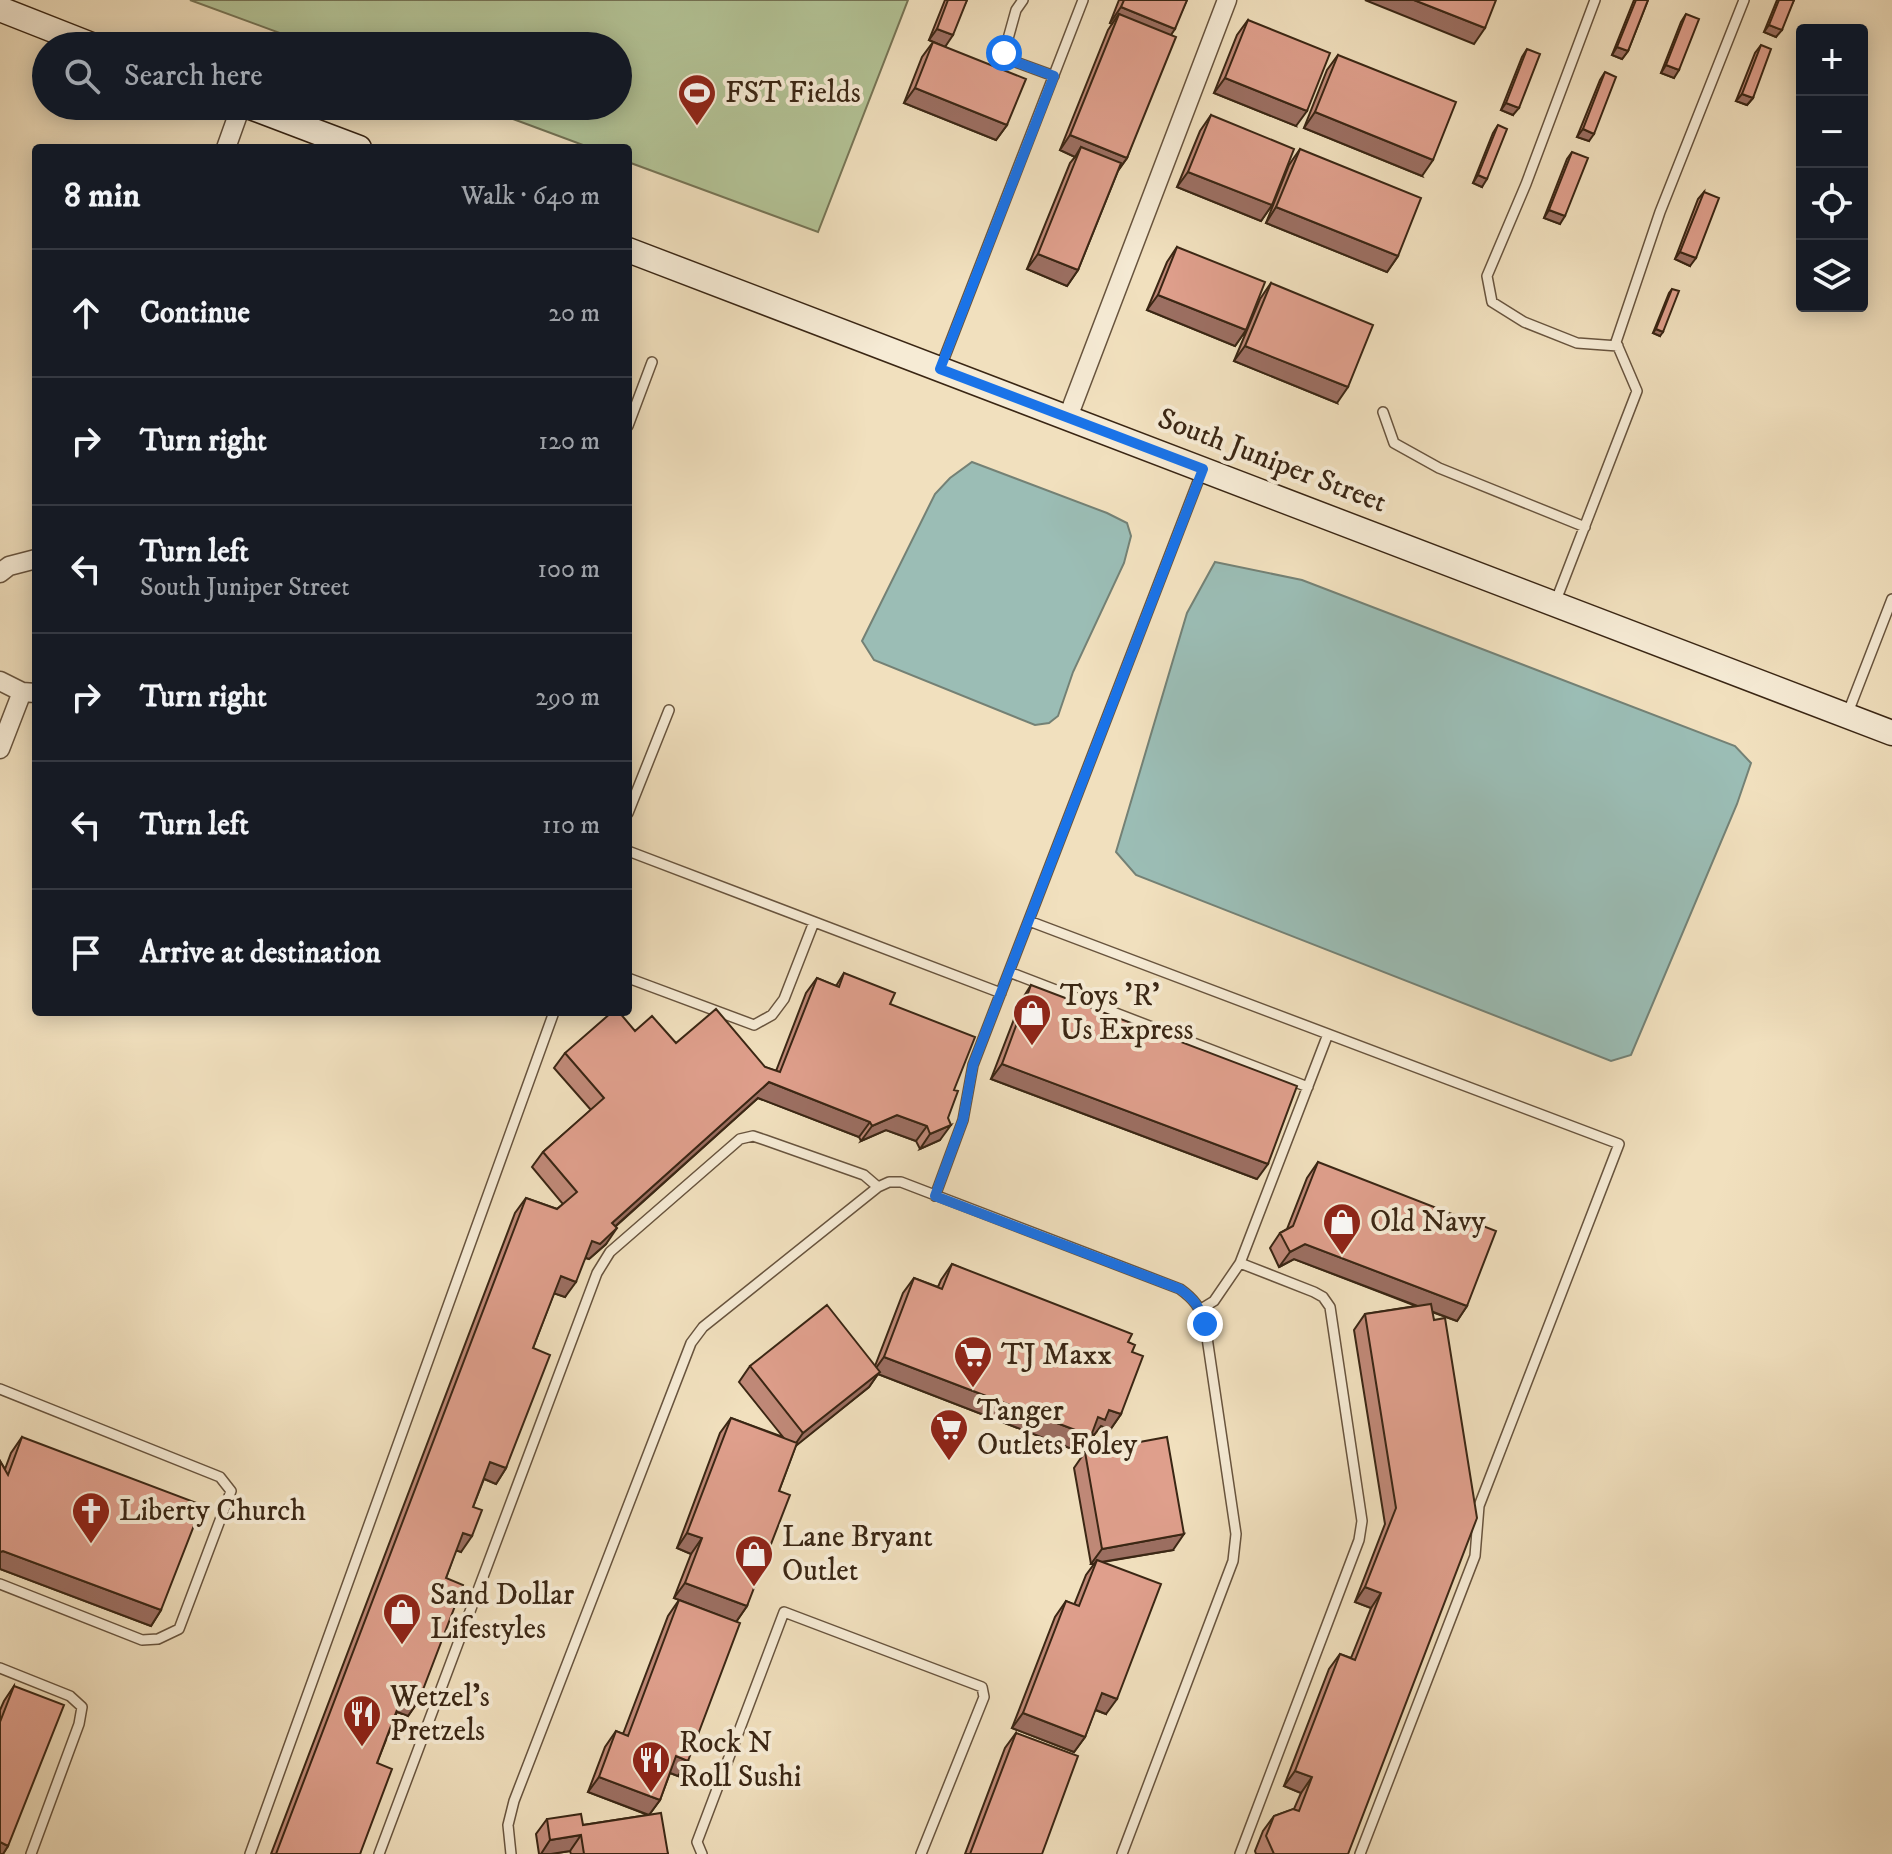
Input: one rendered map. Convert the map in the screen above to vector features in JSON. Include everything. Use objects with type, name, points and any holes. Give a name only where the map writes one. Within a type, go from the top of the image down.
[{"type":"street","points":[[1068,417],[1227,0]]},
{"type":"street","points":[[0,9],[58,32]]},
{"type":"street","points":[[227,144],[236,120]]},
{"type":"street","points":[[285,120],[348,144]]},
{"type":"street","name":"South Juniper Street","points":[[632,252],[1892,733]]},
{"type":"street","points":[[0,573],[9,566],[32,560]]},
{"type":"street","points":[[0,681],[29,693],[0,749]]},
{"type":"lane","points":[[1023,0],[1016,10],[1004,53],[1013,61],[1054,76]]},
{"type":"lane","points":[[940,369],[1083,0]]},
{"type":"lane","points":[[1595,0],[1526,184],[1487,276],[1492,302],[1524,322],[1577,343],[1618,346]]},
{"type":"lane","points":[[1555,603],[1637,391],[1616,342],[1660,212],[1744,0]]},
{"type":"lane","points":[[632,415],[652,362]]},
{"type":"lane","points":[[1383,412],[1394,443],[1439,468],[1585,527]]},
{"type":"lane","points":[[935,1196],[963,1120],[973,1065],[1203,469]]},
{"type":"lane","points":[[1847,715],[1892,599]]},
{"type":"lane","points":[[632,803],[669,710]]},
{"type":"lane","points":[[632,853],[1001,993]]},
{"type":"lane","points":[[1029,921],[1619,1144],[1479,1506],[1475,1556],[1360,1854]]},
{"type":"lane","points":[[632,979],[754,1025],[772,1015],[784,999],[814,922]]},
{"type":"lane","points":[[1009,972],[1308,1087]]},
{"type":"lane","points":[[250,1854],[553,1016]]},
{"type":"lane","points":[[1201,1309],[1214,1301],[1240,1263],[1328,1034]]},
{"type":"lane","points":[[379,1854],[597,1273],[610,1252],[740,1139],[753,1136],[765,1140],[864,1175],[878,1187]]},
{"type":"lane","points":[[511,1854],[508,1825],[514,1801],[691,1343],[703,1327],[878,1187],[889,1182],[901,1182],[1180,1289],[1201,1309],[1236,1534],[1233,1561],[1122,1854]]},
{"type":"lane","points":[[1240,1263],[1314,1292],[1323,1297],[1330,1307],[1362,1521],[1359,1540],[1240,1854]]},
{"type":"lane","points":[[0,1389],[220,1477],[231,1491],[179,1629],[158,1639],[142,1640],[0,1584]]},
{"type":"lane","points":[[702,1854],[697,1842],[784,1612],[982,1687],[984,1697],[921,1854]]},
{"type":"lane","points":[[0,1668],[70,1696],[82,1707],[79,1724],[31,1854]]},
{"type":"green space","name":"FST Fields","points":[[190,0],[908,0],[818,232],[632,163],[632,144],[580,144],[516,120],[632,120],[632,32],[277,32]]},
{"type":"water","points":[[972,462],[1107,513],[1127,523],[1131,536],[1124,563],[1073,672],[1058,716],[1049,723],[1035,725],[874,660],[862,641],[935,494]]},
{"type":"water","points":[[1215,562],[1302,580],[1735,746],[1751,763],[1737,804],[1631,1055],[1611,1061],[1136,875],[1116,852],[1187,613]]},
{"type":"building","points":[[948,0],[967,0],[953,35],[937,29]]},
{"type":"building","points":[[1124,0],[1187,0],[1175,29],[1121,7]]},
{"type":"building","points":[[1414,0],[1496,0],[1485,28]]},
{"type":"building","points":[[1636,0],[1648,0],[1628,51],[1617,47]]},
{"type":"building","points":[[1779,0],[1794,0],[1782,30],[1769,25]]},
{"type":"building","points":[[1119,14],[1176,37],[1127,158],[1070,135]]},
{"type":"building","points":[[1686,14],[1699,19],[1679,70],[1666,65]]},
{"type":"building","points":[[1248,20],[1330,53],[1307,111],[1225,78]]},
{"type":"building","points":[[933,42],[1026,79],[1007,125],[915,88]]},
{"type":"building","points":[[1761,45],[1771,49],[1753,98],[1742,94]]},
{"type":"building","points":[[1527,49],[1540,54],[1519,108],[1506,103]]},
{"type":"building","points":[[1338,55],[1456,102],[1433,160],[1315,112]]},
{"type":"building","points":[[1605,72],[1616,77],[1594,134],[1583,129]]},
{"type":"building","points":[[1211,115],[1294,149],[1272,205],[1188,172]]},
{"type":"building","points":[[1498,125],[1507,129],[1487,179],[1478,175]]},
{"type":"building","points":[[1081,147],[1121,163],[1078,270],[1038,254]]},
{"type":"building","points":[[1300,149],[1421,198],[1398,256],[1276,207]]},
{"type":"building","points":[[1572,152],[1588,158],[1565,216],[1549,210]]},
{"type":"building","points":[[1704,192],[1719,198],[1696,258],[1680,252]]},
{"type":"building","points":[[1177,247],[1265,282],[1246,330],[1158,295]]},
{"type":"building","points":[[1271,283],[1373,325],[1348,387],[1245,346]]},
{"type":"building","points":[[1672,289],[1679,291],[1663,332],[1656,329]]},
{"type":"building","points":[[844,973],[895,993],[890,1004],[975,1037],[954,1090],[958,1091],[948,1118],[951,1125],[930,1134],[927,1126],[897,1115],[872,1126],[870,1122],[769,1082],[612,1223],[617,1228],[600,1244],[592,1241],[576,1282],[561,1276],[533,1348],[550,1355],[506,1468],[490,1462],[473,1507],[482,1510],[472,1536],[463,1533],[446,1578],[463,1585],[419,1700],[403,1694],[377,1763],[392,1769],[360,1854],[276,1854],[526,1198],[557,1209],[577,1192],[543,1152],[604,1098],[565,1053],[607,1016],[622,1016],[635,1031],[652,1016],[676,1043],[716,1009],[765,1067],[780,1072],[817,978],[839,987]]},
{"type":"building","points":[[1031,985],[1297,1086],[1268,1164],[1002,1064]]},
{"type":"building","points":[[1318,1162],[1496,1231],[1467,1306],[1305,1244],[1290,1252],[1280,1233],[1293,1226]]},
{"type":"building","points":[[952,1264],[1132,1334],[1128,1342],[1135,1345],[1132,1352],[1143,1356],[1121,1414],[1109,1410],[1105,1420],[1098,1417],[1091,1436],[884,1357],[914,1278],[942,1289]]},
{"type":"building","points":[[1431,1304],[1434,1320],[1445,1318],[1477,1518],[1348,1854],[1274,1854],[1266,1836],[1274,1816],[1293,1809],[1299,1811],[1312,1777],[1295,1771],[1340,1654],[1355,1660],[1381,1593],[1365,1587],[1396,1508],[1365,1314]]},
{"type":"building","points":[[827,1305],[880,1372],[803,1433],[750,1366]]},
{"type":"building","points":[[731,1418],[797,1443],[779,1491],[790,1495],[747,1606],[685,1583],[702,1538],[687,1533]]},
{"type":"building","name":"Liberty Church","points":[[22,1437],[202,1505],[161,1610],[0,1552],[0,1461],[8,1475]]},
{"type":"building","points":[[1167,1437],[1184,1534],[1102,1549],[1085,1452]]},
{"type":"building","points":[[1097,1560],[1161,1584],[1117,1699],[1102,1693],[1085,1737],[1023,1713],[1066,1601],[1079,1606]]},
{"type":"building","points":[[679,1600],[740,1623],[688,1761],[676,1756],[660,1800],[599,1777],[616,1731],[628,1736]]},
{"type":"building","points":[[14,1686],[64,1705],[8,1846],[0,1842],[0,1722]]},
{"type":"building","points":[[1016,1733],[1078,1756],[1042,1854],[970,1854]]},
{"type":"building","points":[[661,1813],[668,1854],[584,1854],[581,1835],[550,1840],[547,1819],[581,1814],[583,1825]]},
{"type":"place","name":"FST Fields","points":[[697,127]]},
{"type":"place","name":"Toys 'R' Us Express","points":[[1032,1047]]},
{"type":"place","name":"Old Navy","points":[[1342,1256]]},
{"type":"place","name":"TJ Maxx","points":[[973,1389]]},
{"type":"place","name":"Tanger Outlets Foley","points":[[949,1462]]},
{"type":"place","name":"Liberty Church","points":[[91,1545]]},
{"type":"place","name":"Lane Bryant Outlet","points":[[754,1588]]},
{"type":"place","name":"Sand Dollar Lifestyles","points":[[402,1646]]},
{"type":"place","name":"Wetzel's Pretzels","points":[[362,1748]]},
{"type":"place","name":"Rock N Roll Sushi","points":[[651,1794]]},
{"type":"route","points":[[1004,53],[1013,61],[1054,76],[940,369],[1203,469],[973,1065],[963,1120],[935,1196],[1180,1289],[1201,1309],[1205,1324]]}]
